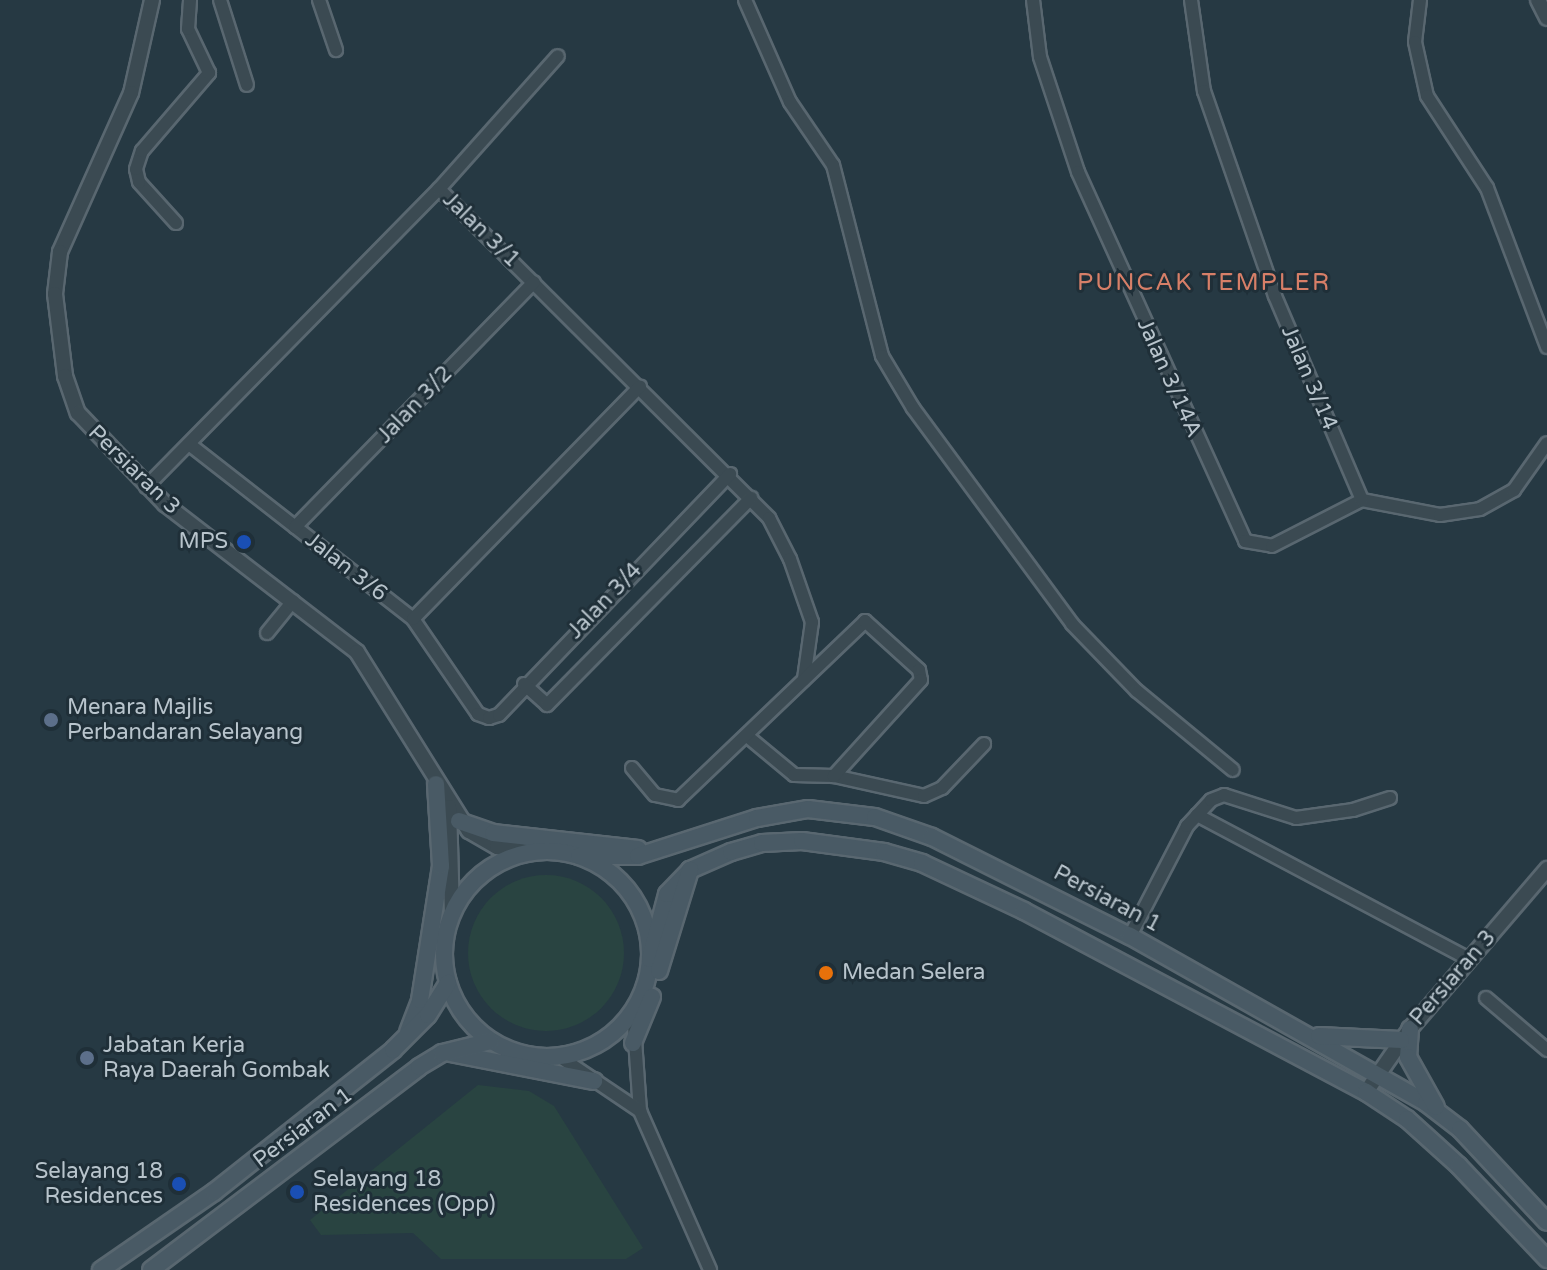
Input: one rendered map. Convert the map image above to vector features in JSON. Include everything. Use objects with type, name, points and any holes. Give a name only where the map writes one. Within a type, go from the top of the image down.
[{"type":"main road","points":[[404,1041],[420,1000],[441,866],[436,784]]},
{"type":"main road","name":"Persiaran 1","points":[[579,856],[614,859],[664,850],[757,818],[808,809],[842,810],[971,854],[1130,936],[1378,1073],[1441,1115],[1547,1222]]},
{"type":"main road","points":[[459,821],[493,833],[664,850]]},
{"type":"main road","points":[[650,959],[639,906],[624,884],[579,856],[530,852],[483,874],[452,915],[444,960],[448,983],[467,1020],[491,1041],[512,1052],[560,1057],[589,1049],[614,1033],[633,1011],[650,959],[663,903],[690,870],[762,843],[802,841],[884,852],[922,863],[1024,911],[1366,1092],[1407,1119],[1459,1166],[1547,1259]]},
{"type":"main road","points":[[633,1043],[653,995],[690,870]]},
{"type":"main road","name":"Persiaran 1","points":[[101,1270],[155,1235],[404,1041],[448,983]]},
{"type":"main road","points":[[1314,1036],[1405,1035],[1408,1057],[1441,1115]]},
{"type":"main road","name":"Persiaran 1","points":[[151,1270],[442,1053],[491,1041]]},
{"type":"main road","points":[[442,1053],[594,1081]]},
{"type":"main road","points":[[120,1270],[155,1235]]},
{"type":"street","name":"Persiaran 3","points":[[152,0],[131,93],[73,217],[60,252],[55,294],[65,376],[78,413],[146,487],[336,631],[372,669],[459,821],[480,841],[530,852]]},
{"type":"street","points":[[176,223],[139,182],[136,169],[142,151],[209,73],[188,29],[190,0]]},
{"type":"street","points":[[220,0],[247,85]]},
{"type":"street","points":[[319,0],[336,50]]},
{"type":"street","points":[[745,0],[790,102],[833,165],[882,356],[913,408],[1072,624],[1137,691],[1233,770]]},
{"type":"street","name":"Jalan 3/14A","points":[[1033,0],[1040,57],[1078,172],[1238,533],[1245,541],[1272,546],[1362,500]]},
{"type":"street","name":"Jalan 3/14","points":[[1191,0],[1204,91],[1275,296],[1362,500]]},
{"type":"street","points":[[1420,0],[1415,42],[1427,96],[1487,188],[1547,347]]},
{"type":"street","points":[[1538,0],[1547,18]]},
{"type":"street","points":[[439,189],[558,56]]},
{"type":"street","name":"Jalan 3/1","points":[[146,487],[439,189],[751,498],[790,559],[812,622],[804,679]]},
{"type":"street","name":"Jalan 3/2","points":[[295,527],[534,282]]},
{"type":"street","points":[[413,619],[640,386]]},
{"type":"street","points":[[1362,500],[1440,515],[1480,509],[1514,490],[1547,443]]},
{"type":"street","name":"Jalan 3/6","points":[[189,444],[413,619],[478,714]]},
{"type":"street","name":"Jalan 3/4","points":[[478,714],[499,715],[524,684],[730,474]]},
{"type":"street","points":[[524,684],[547,705],[751,498]]},
{"type":"street","points":[[267,633],[293,601]]},
{"type":"street","points":[[632,768],[655,795],[678,800],[865,621],[921,674],[917,686],[834,776]]},
{"type":"street","points":[[747,736],[794,775],[834,776],[935,794],[984,744]]},
{"type":"street","points":[[1130,936],[1197,815],[1224,795],[1296,818],[1353,810],[1390,798]]},
{"type":"street","points":[[448,803],[452,915]]},
{"type":"street","points":[[1197,815],[1469,959]]},
{"type":"street","name":"Persiaran 3","points":[[1366,1092],[1405,1035],[1547,869]]},
{"type":"street","points":[[1486,998],[1547,1050]]},
{"type":"street","points":[[633,1011],[633,1043],[641,1086],[640,1111],[710,1270]]},
{"type":"street","points":[[560,1057],[640,1111]]},
{"type":"green space","points":[[546,875],[576,881],[601,898],[618,923],[624,953],[618,983],[601,1008],[576,1025],[546,1031],[516,1025],[491,1008],[474,983],[468,953],[474,923],[491,898],[516,881]]},
{"type":"green space","points":[[478,1085],[529,1091],[554,1106],[643,1248],[626,1259],[441,1259],[413,1233],[321,1235],[310,1220]]},
{"type":"place","name":"MPS","points":[[244,542]]},
{"type":"place","name":"Menara Majlis Perbandaran Selayang","points":[[51,720]]},
{"type":"place","name":"Medan Selera","points":[[826,973]]},
{"type":"place","name":"Jabatan Kerja Raya Daerah Gombak","points":[[87,1058]]},
{"type":"place","name":"Selayang 18 Residences","points":[[179,1184]]},
{"type":"place","name":"Selayang 18 Residences (Opp)","points":[[297,1192]]},
{"type":"district","name":"PUNCAK TEMPLER","points":[[1204,283]]}]
